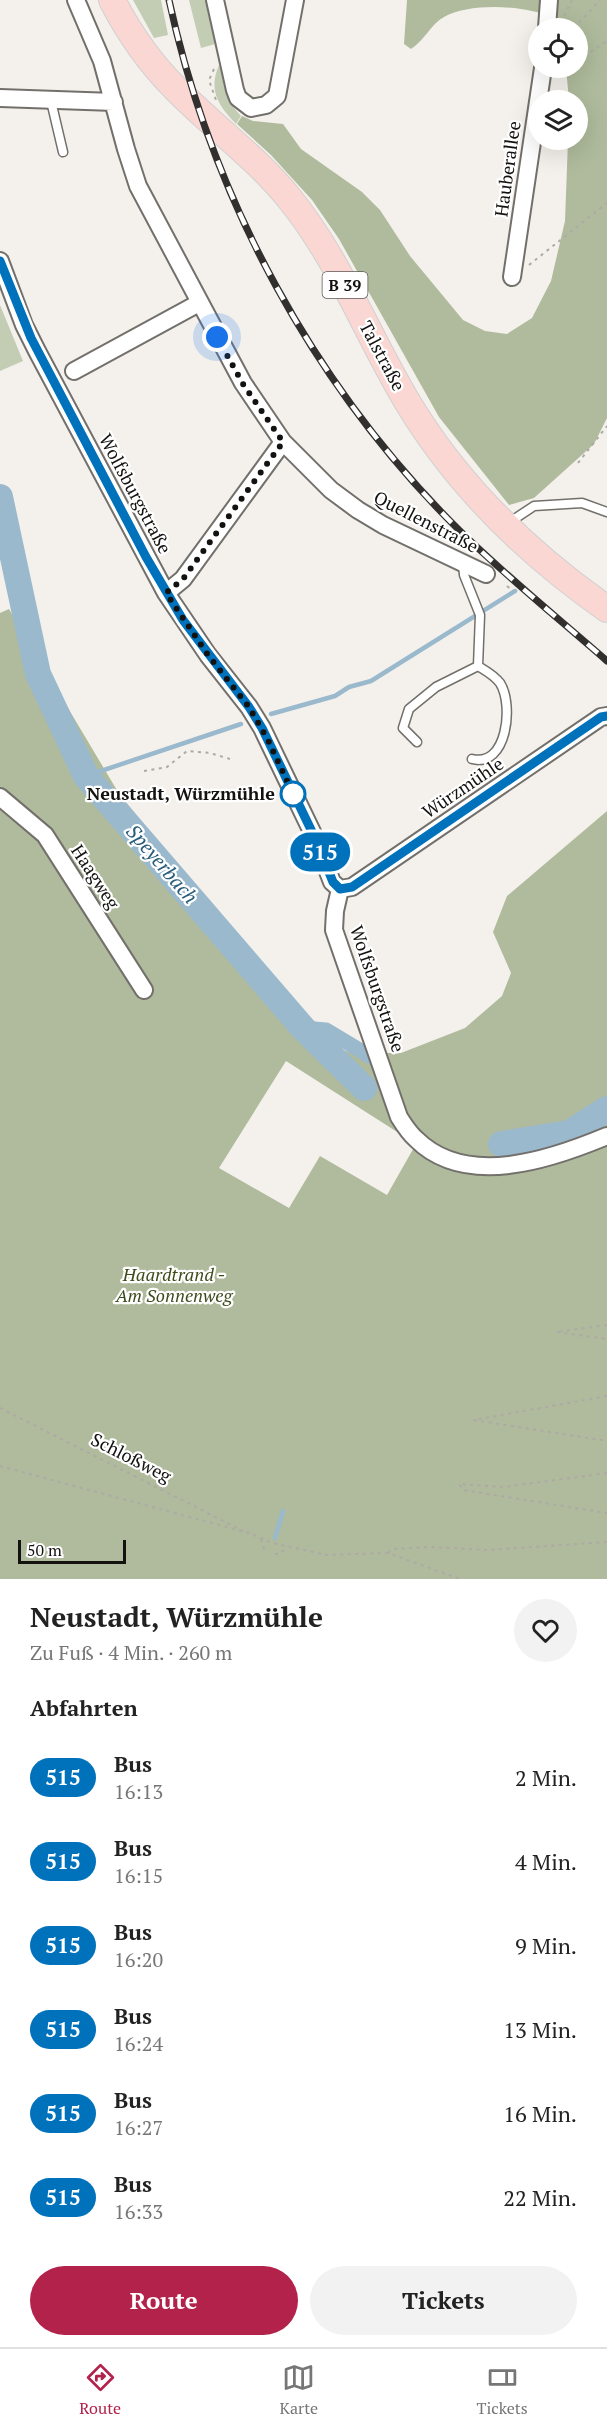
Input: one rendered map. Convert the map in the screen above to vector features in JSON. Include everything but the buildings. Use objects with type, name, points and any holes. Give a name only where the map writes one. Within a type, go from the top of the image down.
[{"type":"main road","name":"Talstraße","points":[[112,0],[131,35],[153,65],[176,90],[270,176],[302,214],[331,260],[405,398],[450,464],[504,525],[566,578],[607,609]]},
{"type":"street","name":"Quellenstraße","points":[[76,0],[102,61],[138,186],[243,384],[283,442],[323,483],[358,510],[383,525],[486,574]]},
{"type":"street","points":[[215,0],[234,90],[238,98],[251,108],[266,105],[277,96],[295,0]]},
{"type":"street","points":[[548,18],[549,0]]},
{"type":"street","name":"Hauberallee","points":[[513,269],[542,78]]},
{"type":"street","points":[[0,98],[114,102]]},
{"type":"street","name":"Wolfsburgstraße","points":[[0,261],[33,342],[166,593],[262,728],[315,838],[333,882],[340,889],[336,902],[334,930],[399,1118],[416,1140],[435,1153],[458,1162],[479,1166],[532,1162],[564,1154],[607,1136]]},
{"type":"street","points":[[74,371],[199,303]]},
{"type":"street","points":[[166,593],[183,579],[283,442]]},
{"type":"street","name":"Würzmühle","points":[[340,889],[352,887],[601,717],[607,716]]},
{"type":"street","name":"Haagweg","points":[[0,797],[45,835],[144,990]]},
{"type":"lane","points":[[51,101],[63,152]]},
{"type":"lane","points":[[504,525],[534,506],[582,502],[607,512]]},
{"type":"lane","points":[[463,563],[464,575],[480,615],[478,666]]},
{"type":"lane","points":[[417,742],[403,728],[409,709],[436,687],[478,666]]},
{"type":"lane","points":[[472,759],[480,761],[488,759],[504,736],[507,718],[506,696],[500,684],[491,673],[478,666]]},
{"type":"path","points":[[563,18],[572,0]]},
{"type":"path","points":[[583,18],[600,0]]},
{"type":"path","points":[[588,53],[607,41]]},
{"type":"path","points":[[216,65],[209,80],[216,98]]},
{"type":"path","points":[[513,269],[529,265],[607,203]]},
{"type":"path","points":[[578,463],[607,426]]},
{"type":"path","points":[[507,586],[513,591]]},
{"type":"path","points":[[144,771],[167,767],[187,751],[210,753],[230,759]]},
{"type":"path","points":[[607,1325],[556,1332],[607,1340]]},
{"type":"path","points":[[607,1396],[474,1420],[607,1441]]},
{"type":"path","name":"Schloßweg","points":[[0,1408],[249,1533]]},
{"type":"path","points":[[0,1466],[249,1533],[287,1547],[327,1555],[388,1553],[460,1579]]},
{"type":"path","points":[[607,1473],[504,1487],[459,1484],[463,1490],[607,1513]]},
{"type":"path","points":[[261,1539],[267,1552]]},
{"type":"path","points":[[388,1553],[393,1548],[488,1550],[607,1542]]},
{"type":"path","points":[[275,1554],[280,1554],[287,1547]]},
{"type":"green space","points":[[133,0],[161,0],[168,35],[154,38]]},
{"type":"green space","points":[[189,0],[206,0],[215,44],[201,48]]},
{"type":"green space","points":[[407,0],[607,0],[607,418],[594,444],[534,498],[509,505],[439,417],[339,239],[312,200],[271,155],[237,124],[242,116],[253,121],[283,124],[301,149],[362,192],[380,210],[410,256],[463,320],[485,331],[507,334],[532,318],[551,281],[565,221],[568,150],[588,150],[588,90],[568,90],[567,78],[588,78],[588,18],[553,18],[514,8],[468,9],[455,12],[439,20],[411,49],[404,44]]},
{"type":"green space","points":[[219,65],[234,108],[241,116],[236,124],[217,97],[214,82]]},
{"type":"green space","points":[[0,305],[23,361],[0,371]]},
{"type":"green space","name":"Haardtrand - Am Sonnenweg","points":[[9,609],[118,792],[314,1041],[352,1053],[401,1053],[465,1028],[502,996],[511,973],[493,932],[507,896],[607,811],[607,1579],[0,1579],[0,613]],"holes":[[[286,1061],[416,1144],[387,1195],[320,1156],[289,1208],[219,1168]]]},
{"type":"waterway","name":"Speyerbach","points":[[0,497],[38,674],[86,776],[303,1028],[364,1088]]},
{"type":"waterway","points":[[271,714],[335,696],[349,687],[371,681],[515,591]]},
{"type":"waterway","points":[[86,776],[241,724]]},
{"type":"waterway","points":[[303,1028],[326,1030],[371,1057]]},
{"type":"waterway","name":"Speyerbach","points":[[501,1144],[569,1133],[607,1109]]},
{"type":"waterway","points":[[275,1538],[283,1511]]},
{"type":"railway","points":[[169,0],[188,74],[212,147],[242,218],[276,286],[316,353],[359,416],[408,475],[460,531],[607,661]]},
{"type":"bus line","name":"515","points":[[0,261],[24,325],[146,557],[183,620],[249,707],[262,728],[315,838],[333,882],[340,889],[352,887],[601,717],[607,716]]},
{"type":"place","name":"Neustadt, Würzmühle","points":[[293,794]]},
{"type":"route","points":[[217,337],[243,384],[283,442],[183,579],[166,593],[208,655],[249,707],[268,740],[294,796],[293,794]]}]
